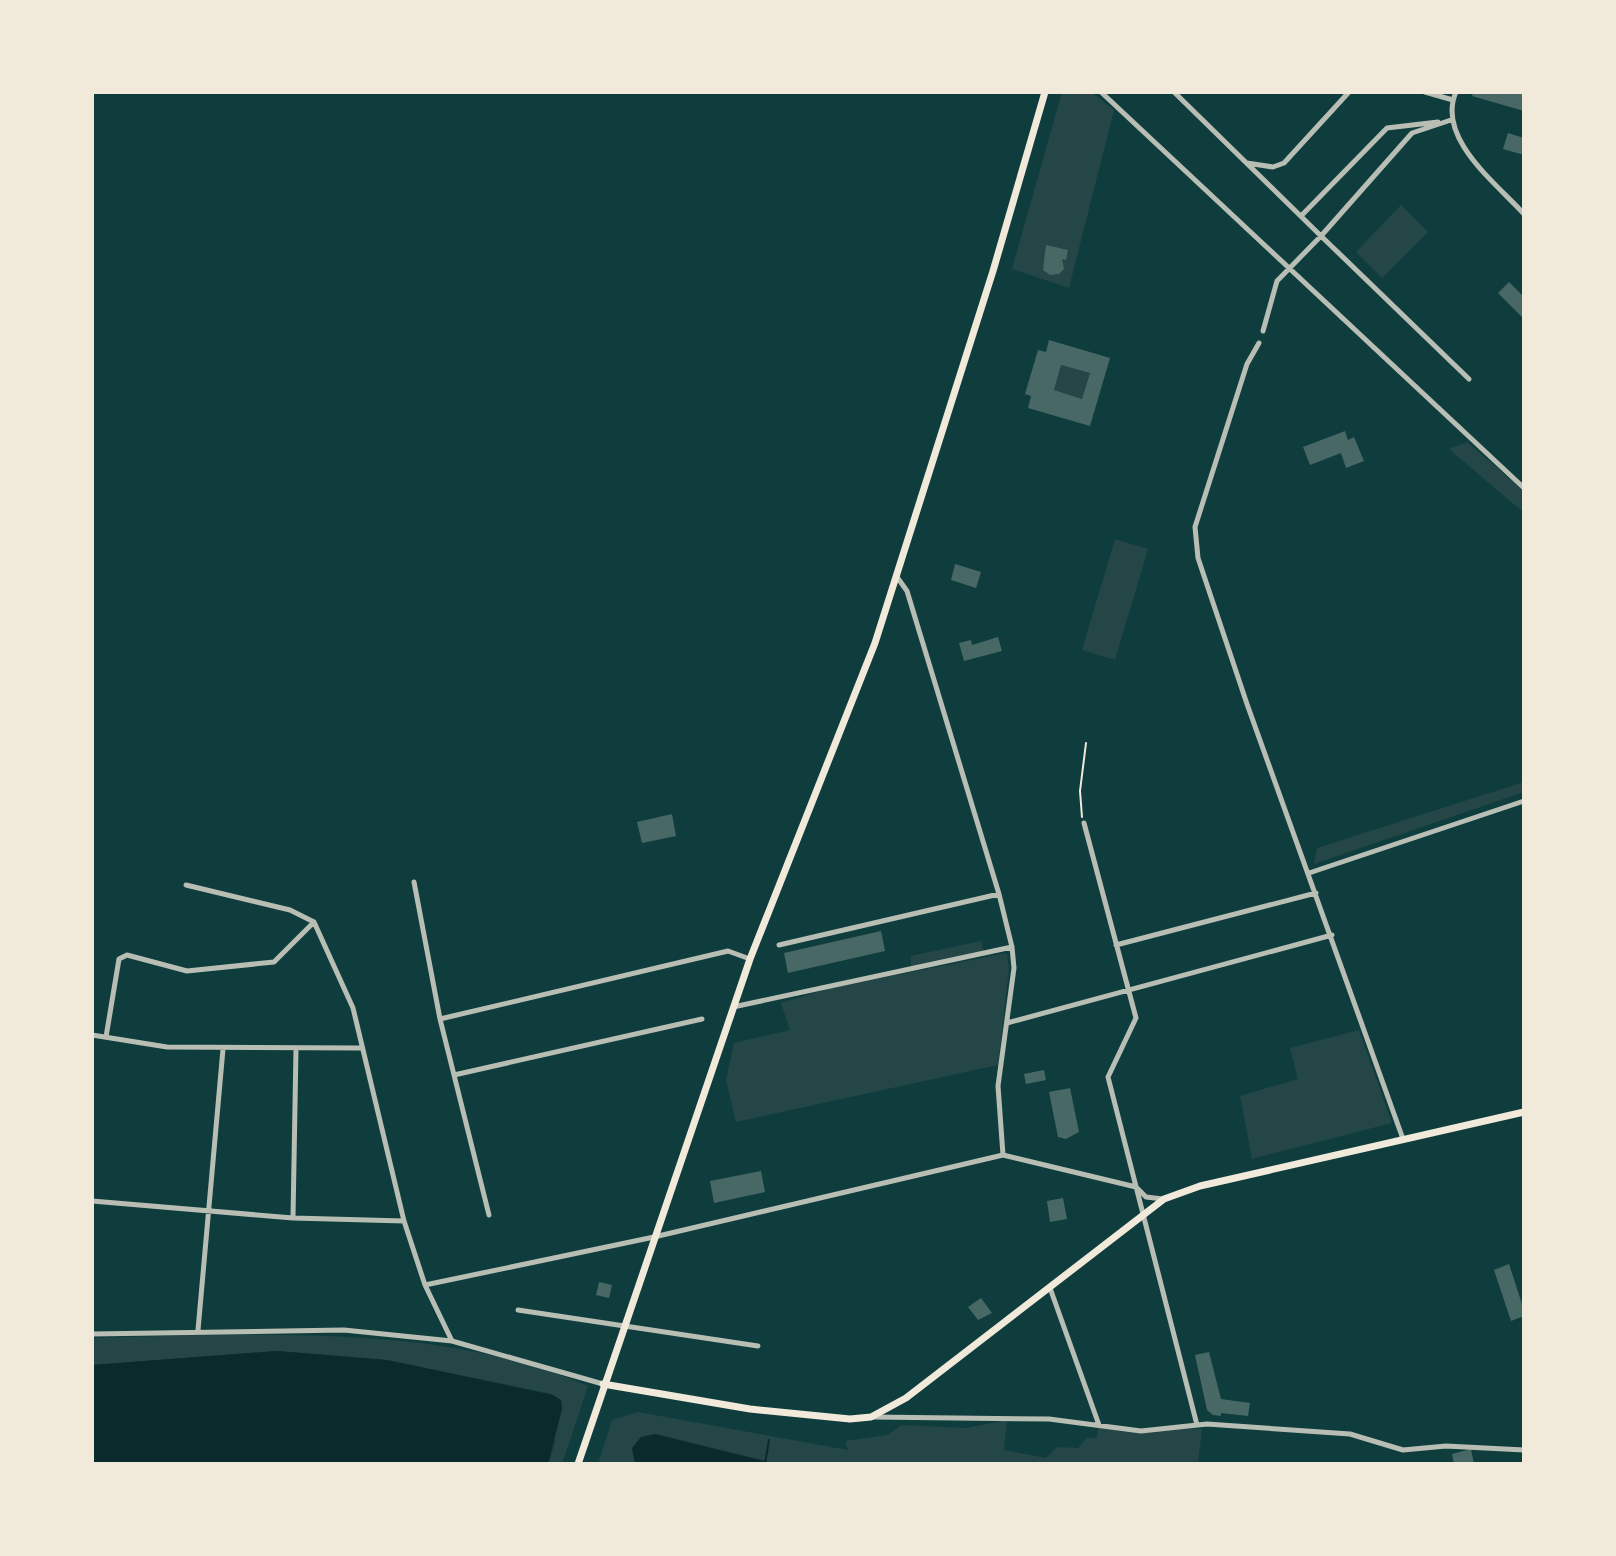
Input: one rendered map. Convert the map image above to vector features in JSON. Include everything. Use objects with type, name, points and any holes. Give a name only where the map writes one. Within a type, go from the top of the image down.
[{"type":"main road","points":[[578,1464],[750,959],[875,643],[1045,92]]},
{"type":"main road","points":[[603,1384],[750,1409],[826,1417],[871,1417],[906,1398],[1164,1199],[1200,1186],[1524,1112]]},
{"type":"street","points":[[1101,92],[1524,488]]},
{"type":"street","points":[[1174,92],[1469,379]]},
{"type":"street","points":[[1246,163],[1273,167],[1284,163],[1349,92]]},
{"type":"street","points":[[1425,92],[1453,100]]},
{"type":"street","points":[[1456,92],[1451,120],[1467,152],[1524,214]]},
{"type":"street","points":[[1263,331],[1277,281],[1412,133],[1451,120]]},
{"type":"street","points":[[1301,216],[1387,128],[1451,120]]},
{"type":"street","points":[[1259,343],[1247,364],[1195,527],[1198,558],[1403,1139]]},
{"type":"street","points":[[897,577],[907,591],[999,894],[1012,947],[1014,968],[998,1086],[1003,1155]]},
{"type":"street","points":[[1309,873],[1524,801]]},
{"type":"street","points":[[1084,823],[1136,1018],[1108,1077],[1197,1425]]},
{"type":"street","points":[[414,882],[440,1019],[489,1215]]},
{"type":"street","points":[[186,885],[290,910],[314,922],[353,1008],[360,1048],[404,1221],[425,1285],[452,1341]]},
{"type":"street","points":[[1116,945],[1316,893]]},
{"type":"street","points":[[779,945],[999,894]]},
{"type":"street","points":[[106,1037],[119,959],[127,955],[187,971],[274,962],[314,922]]},
{"type":"street","points":[[1007,1023],[1332,935]]},
{"type":"street","points":[[733,1007],[1012,947]]},
{"type":"street","points":[[440,1019],[728,951],[750,959]]},
{"type":"street","points":[[454,1075],[702,1019]]},
{"type":"street","points":[[92,1035],[167,1047],[360,1048]]},
{"type":"street","points":[[198,1330],[223,1049]]},
{"type":"street","points":[[293,1218],[296,1049]]},
{"type":"street","points":[[425,1285],[654,1237],[1003,1155],[1136,1187],[1146,1197],[1164,1199]]},
{"type":"street","points":[[92,1201],[293,1218],[404,1221]]},
{"type":"street","points":[[1050,1287],[1099,1426]]},
{"type":"street","points":[[518,1310],[758,1346]]},
{"type":"street","points":[[92,1334],[344,1330],[452,1341],[603,1384]]},
{"type":"street","points":[[871,1417],[899,1420],[995,1416],[1141,1431],[1197,1425],[1350,1434],[1403,1450],[1446,1446],[1524,1450]]},
{"type":"path","points":[[1084,823],[1080,791],[1086,743]]},
{"type":"shaded area","points":[[1062,92],[1091,92],[1114,110],[1069,288],[1012,269]]},
{"type":"shaded area","points":[[1401,205],[1428,232],[1382,278],[1356,252]]},
{"type":"shaded area","points":[[1061,365],[1090,373],[1082,399],[1054,390]]},
{"type":"shaded area","points":[[1467,442],[1524,491],[1524,513],[1449,449]]},
{"type":"shaded area","points":[[1115,539],[1148,549],[1115,660],[1082,650]]},
{"type":"shaded area","points":[[1524,782],[1524,792],[1314,864],[1317,848]]},
{"type":"shaded area","points":[[981,941],[984,953],[911,968],[911,956]]},
{"type":"shaded area","points":[[1007,953],[1009,969],[998,1065],[736,1122],[726,1080],[734,1043],[790,1030],[781,1003],[831,988]]},
{"type":"shaded area","points":[[1359,1030],[1392,1123],[1252,1159],[1240,1096],[1298,1079],[1290,1048]]},
{"type":"shaded area","points":[[199,1335],[347,1337],[446,1347],[542,1369],[588,1386],[562,1464],[548,1464],[555,1443],[552,1394],[387,1360],[277,1351],[92,1365],[92,1338]]},
{"type":"shaded area","points":[[277,1351],[387,1360],[553,1395],[561,1400],[562,1409],[548,1464],[92,1464],[92,1365]]},
{"type":"shaded area","points":[[638,1412],[848,1450],[845,1441],[888,1435],[901,1425],[966,1428],[1007,1420],[1004,1450],[1046,1458],[1057,1447],[1078,1448],[1087,1438],[1097,1438],[1098,1428],[1202,1429],[1198,1464],[598,1464],[612,1420]]},
{"type":"shaded area","points":[[655,1434],[774,1464],[635,1464],[632,1448],[641,1437]]},
{"type":"building","points":[[1473,92],[1524,94],[1524,111],[1472,96]]},
{"type":"building","points":[[1508,133],[1524,138],[1524,155],[1503,149]]},
{"type":"building","points":[[1046,245],[1068,250],[1066,260],[1062,259],[1064,269],[1059,274],[1050,275],[1043,270]]},
{"type":"building","points":[[1509,282],[1524,297],[1524,319],[1498,293]]},
{"type":"building","points":[[1049,340],[1110,358],[1090,426],[1028,408],[1031,396],[1025,394],[1038,350],[1046,352]],"holes":[[[1061,365],[1090,373],[1082,399],[1054,390]]]},
{"type":"building","points":[[1345,431],[1348,440],[1354,437],[1364,461],[1346,468],[1341,453],[1310,465],[1303,447]]},
{"type":"building","points":[[955,564],[981,572],[976,588],[951,580]]},
{"type":"building","points":[[998,637],[1002,651],[964,661],[959,643],[971,640],[972,645]]},
{"type":"building","points":[[672,814],[676,836],[642,843],[637,822]]},
{"type":"building","points":[[881,931],[885,951],[788,973],[784,953]]},
{"type":"building","points":[[1044,1070],[1046,1080],[1026,1084],[1024,1074]]},
{"type":"building","points":[[1070,1088],[1079,1132],[1066,1139],[1058,1137],[1049,1092]]},
{"type":"building","points":[[761,1171],[765,1192],[714,1203],[710,1181]]},
{"type":"building","points":[[1063,1198],[1067,1219],[1050,1222],[1047,1201]]},
{"type":"building","points":[[1509,1264],[1524,1310],[1524,1316],[1511,1321],[1494,1270]]},
{"type":"building","points":[[599,1282],[612,1285],[609,1298],[596,1295]]},
{"type":"building","points":[[981,1298],[992,1313],[978,1320],[968,1307]]},
{"type":"building","points":[[1209,1352],[1221,1399],[1250,1403],[1248,1416],[1213,1415],[1207,1410],[1195,1355]]},
{"type":"building","points":[[1471,1449],[1474,1464],[1454,1464],[1452,1454]]},
{"type":"waterway","points":[[765,1464],[769,1440]]}]
